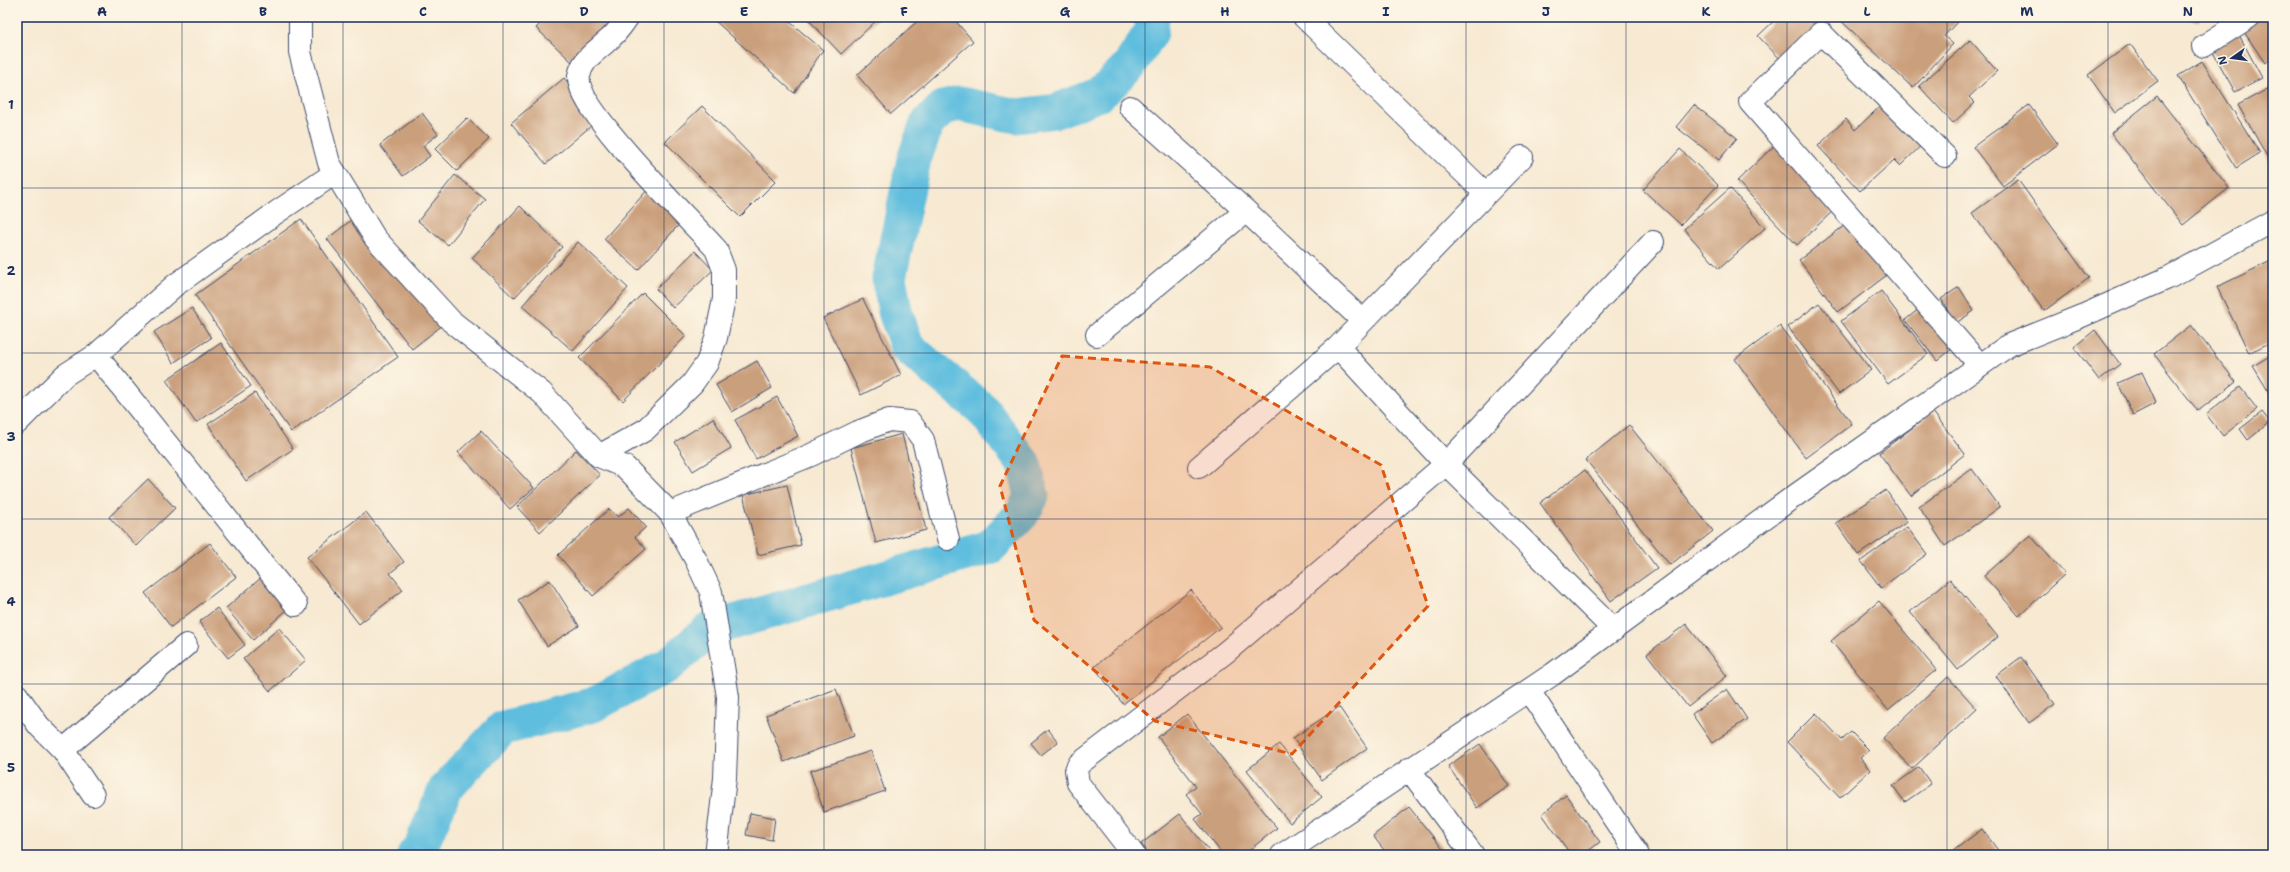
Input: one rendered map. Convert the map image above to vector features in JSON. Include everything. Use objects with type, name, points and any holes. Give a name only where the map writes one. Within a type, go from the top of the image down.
[{"type":"street","points":[[300,17],[300,52],[311,99],[329,163],[376,238],[451,322],[542,393],[598,456],[625,467],[670,513],[711,592],[728,697],[725,778],[716,855]]},
{"type":"street","points":[[598,456],[644,430],[692,384],[707,363],[714,344],[724,299],[724,270],[716,248],[622,147],[590,107],[581,90],[579,77],[584,62],[615,34],[627,17]]},
{"type":"street","points":[[1304,17],[1486,194]]},
{"type":"street","points":[[2204,46],[2249,17]]},
{"type":"street","points":[[1945,156],[1821,33],[1750,102],[1979,364]]},
{"type":"street","points":[[1130,107],[1363,321]]},
{"type":"street","points":[[1198,467],[1338,347],[1522,156]]},
{"type":"street","points":[[17,423],[65,375],[96,355],[174,286],[335,172]]},
{"type":"street","points":[[1097,335],[1246,212]]},
{"type":"street","points":[[1282,855],[1409,769],[1529,691],[1789,500],[1979,364],[2009,345],[2084,315],[2168,278],[2273,221]]},
{"type":"street","points":[[1134,855],[1078,783],[1076,770],[1079,764],[1226,652],[1446,464],[1653,242]]},
{"type":"street","points":[[1338,347],[1446,464],[1614,630]]},
{"type":"street","points":[[96,355],[296,605]]},
{"type":"street","points":[[670,513],[811,456],[858,432],[889,420],[910,422],[923,440],[948,539]]},
{"type":"street","points":[[63,750],[186,645]]},
{"type":"street","points":[[1529,691],[1638,855]]},
{"type":"street","points":[[17,695],[40,726],[63,750],[93,795]]},
{"type":"street","points":[[1409,769],[1473,855]]},
{"type":"highlighted area","points":[[1062,356],[1210,367],[1381,465],[1428,606],[1292,754],[1155,721],[1034,620],[1000,486]]},
{"type":"building","points":[[547,17],[615,17],[572,62],[536,28]]},
{"type":"building","points":[[711,17],[784,17],[823,50],[794,93]]},
{"type":"building","points":[[806,17],[880,17],[841,54]]},
{"type":"building","points":[[922,17],[952,17],[973,41],[891,114],[857,75]]},
{"type":"building","points":[[1778,17],[1808,17],[1821,31],[1786,65],[1758,36]]},
{"type":"building","points":[[1837,17],[1952,17],[1957,22],[1944,36],[1953,44],[1913,88]]},
{"type":"building","points":[[2176,17],[2199,17],[2199,21]]},
{"type":"building","points":[[2260,17],[2273,17],[2273,58],[2265,63],[2242,29]]},
{"type":"building","points":[[2238,33],[2262,78],[2235,92],[2210,47]]},
{"type":"building","points":[[1970,40],[1997,71],[1969,97],[1975,103],[1953,123],[1919,86]]},
{"type":"building","points":[[2130,44],[2158,81],[2115,113],[2088,75]]},
{"type":"building","points":[[2202,61],[2260,153],[2236,168],[2178,76]]},
{"type":"building","points":[[564,78],[598,120],[546,164],[511,123]]},
{"type":"building","points":[[2273,86],[2273,167],[2238,105]]},
{"type":"building","points":[[2157,96],[2229,188],[2183,225],[2111,133]]},
{"type":"building","points":[[1890,97],[1929,138],[1900,166],[1894,160],[1860,191],[1818,146],[1846,119],[1855,130]]},
{"type":"building","points":[[1694,105],[1737,138],[1719,160],[1676,127]]},
{"type":"building","points":[[2029,105],[2058,144],[2003,186],[1973,147]]},
{"type":"building","points":[[702,106],[776,181],[740,217],[665,142]]},
{"type":"building","points":[[422,113],[438,134],[423,146],[430,156],[403,176],[380,145]]},
{"type":"building","points":[[467,118],[489,139],[457,171],[435,149]]},
{"type":"building","points":[[1775,145],[1835,209],[1797,245],[1737,181]]},
{"type":"building","points":[[1680,149],[1718,185],[1681,225],[1643,190]]},
{"type":"building","points":[[455,175],[485,199],[448,245],[418,221]]},
{"type":"building","points":[[2018,180],[2089,278],[2044,311],[1972,213]]},
{"type":"building","points":[[649,188],[684,219],[638,270],[604,239]]},
{"type":"building","points":[[1730,188],[1765,228],[1719,269],[1684,229]]},
{"type":"building","points":[[520,206],[562,247],[514,298],[472,258]]},
{"type":"building","points":[[359,214],[444,324],[412,349],[327,239]]},
{"type":"building","points":[[301,219],[398,357],[291,432],[195,295]]},
{"type":"building","points":[[1849,222],[1887,275],[1838,312],[1799,260]]},
{"type":"building","points":[[578,242],[628,288],[573,351],[522,306]]},
{"type":"building","points":[[695,251],[713,270],[673,308],[656,289]]},
{"type":"building","points":[[2273,260],[2273,341],[2249,353],[2217,287]]},
{"type":"building","points":[[1959,287],[1974,311],[1956,323],[1941,299]]},
{"type":"building","points":[[1881,291],[1928,354],[1888,384],[1841,321]]},
{"type":"building","points":[[643,293],[686,336],[623,401],[579,358]]},
{"type":"building","points":[[863,299],[901,375],[861,395],[823,318]]},
{"type":"building","points":[[1819,303],[1871,370],[1839,394],[1788,327]]},
{"type":"building","points":[[1924,305],[1957,345],[1937,361],[1905,320]]},
{"type":"building","points":[[192,308],[211,338],[173,363],[154,332]]},
{"type":"building","points":[[2191,325],[2236,382],[2198,411],[2154,354]]},
{"type":"building","points":[[1780,326],[1852,424],[1806,458],[1735,359]]},
{"type":"building","points":[[2095,330],[2120,364],[2099,380],[2074,347]]},
{"type":"building","points":[[221,343],[251,386],[196,423],[166,380]]},
{"type":"building","points":[[2273,354],[2273,399],[2253,366]]},
{"type":"building","points":[[757,361],[772,388],[732,412],[716,385]]},
{"type":"building","points":[[2142,372],[2156,403],[2133,415],[2118,383]]},
{"type":"building","points":[[2240,387],[2257,409],[2223,436],[2206,414]]},
{"type":"building","points":[[255,393],[293,449],[246,481],[208,424]]},
{"type":"building","points":[[777,397],[798,436],[756,459],[735,420]]},
{"type":"building","points":[[1933,412],[1965,454],[1911,496],[1879,453]]},
{"type":"building","points":[[2262,412],[2270,422],[2248,440],[2240,429]]},
{"type":"building","points":[[713,418],[731,448],[693,471],[675,442]]},
{"type":"building","points":[[1629,425],[1713,531],[1670,565],[1586,460]]},
{"type":"building","points":[[481,431],[534,488],[510,509],[458,452]]},
{"type":"building","points":[[902,434],[926,530],[876,543],[851,448]]},
{"type":"building","points":[[576,450],[600,475],[540,532],[517,507]]},
{"type":"building","points":[[1972,469],[2000,507],[1945,546],[1919,507]]},
{"type":"building","points":[[1585,470],[1657,568],[1611,601],[1540,503]]},
{"type":"building","points":[[148,479],[175,508],[136,546],[109,517]]},
{"type":"building","points":[[787,485],[801,545],[758,555],[743,495]]},
{"type":"building","points":[[1886,490],[1907,522],[1858,555],[1836,523]]},
{"type":"building","points":[[629,508],[646,527],[635,537],[646,549],[593,596],[558,555],[609,509],[618,517]]},
{"type":"building","points":[[366,512],[404,562],[390,573],[403,590],[359,624],[307,557]]},
{"type":"building","points":[[1907,527],[1927,554],[1881,588],[1861,561]]},
{"type":"building","points":[[2030,535],[2065,574],[2019,616],[1984,576]]},
{"type":"building","points":[[210,543],[236,577],[171,627],[145,593]]},
{"type":"building","points":[[262,577],[288,609],[253,640],[226,608]]},
{"type":"building","points":[[1950,579],[1998,637],[1958,670],[1910,612]]},
{"type":"building","points":[[550,580],[579,626],[547,646],[518,600]]},
{"type":"building","points":[[1191,590],[1221,627],[1123,704],[1094,667]]},
{"type":"building","points":[[1879,601],[1936,670],[1888,710],[1831,641]]},
{"type":"building","points":[[217,608],[245,645],[228,658],[199,622]]},
{"type":"building","points":[[1686,624],[1727,676],[1688,707],[1647,654]]},
{"type":"building","points":[[279,628],[306,660],[270,691],[243,659]]},
{"type":"building","points":[[2021,657],[2055,704],[2029,723],[1996,676]]},
{"type":"building","points":[[1948,677],[1977,709],[1912,769],[1883,738]]},
{"type":"building","points":[[836,689],[854,736],[784,762],[766,715]]},
{"type":"building","points":[[1727,689],[1747,719],[1712,743],[1692,714]]},
{"type":"building","points":[[1339,707],[1367,748],[1322,780],[1293,738]]},
{"type":"building","points":[[1816,713],[1842,740],[1851,732],[1869,750],[1860,758],[1870,770],[1840,798],[1787,742]]},
{"type":"building","points":[[1187,714],[1277,828],[1243,855],[1223,855],[1195,819],[1202,814],[1186,794],[1196,786],[1158,737]]},
{"type":"building","points":[[1048,729],[1058,742],[1041,755],[1031,743]]},
{"type":"building","points":[[1279,744],[1322,797],[1290,823],[1247,770]]},
{"type":"building","points":[[1480,744],[1509,786],[1477,808],[1448,766]]},
{"type":"building","points":[[871,751],[885,791],[824,812],[810,771]]},
{"type":"building","points":[[1919,767],[1931,784],[1905,802],[1893,786]]},
{"type":"building","points":[[1566,795],[1600,842],[1583,855],[1571,855],[1542,814]]},
{"type":"building","points":[[1409,807],[1446,853],[1443,855],[1388,855],[1373,836]]},
{"type":"building","points":[[750,813],[775,818],[772,840],[746,835]]},
{"type":"building","points":[[1180,814],[1212,855],[1150,855],[1141,844]]},
{"type":"building","points":[[1982,829],[2000,853],[1997,855],[1956,855],[1953,851]]},
{"type":"waterway","points":[[414,855],[421,846],[446,788],[503,728],[593,705],[667,666],[710,629],[990,547],[1022,514],[1032,496],[1024,464],[982,409],[907,347],[895,311],[889,278],[914,159],[927,124],[943,108],[959,104],[1017,116],[1056,111],[1100,94],[1129,66],[1151,32],[1152,17]]}]
